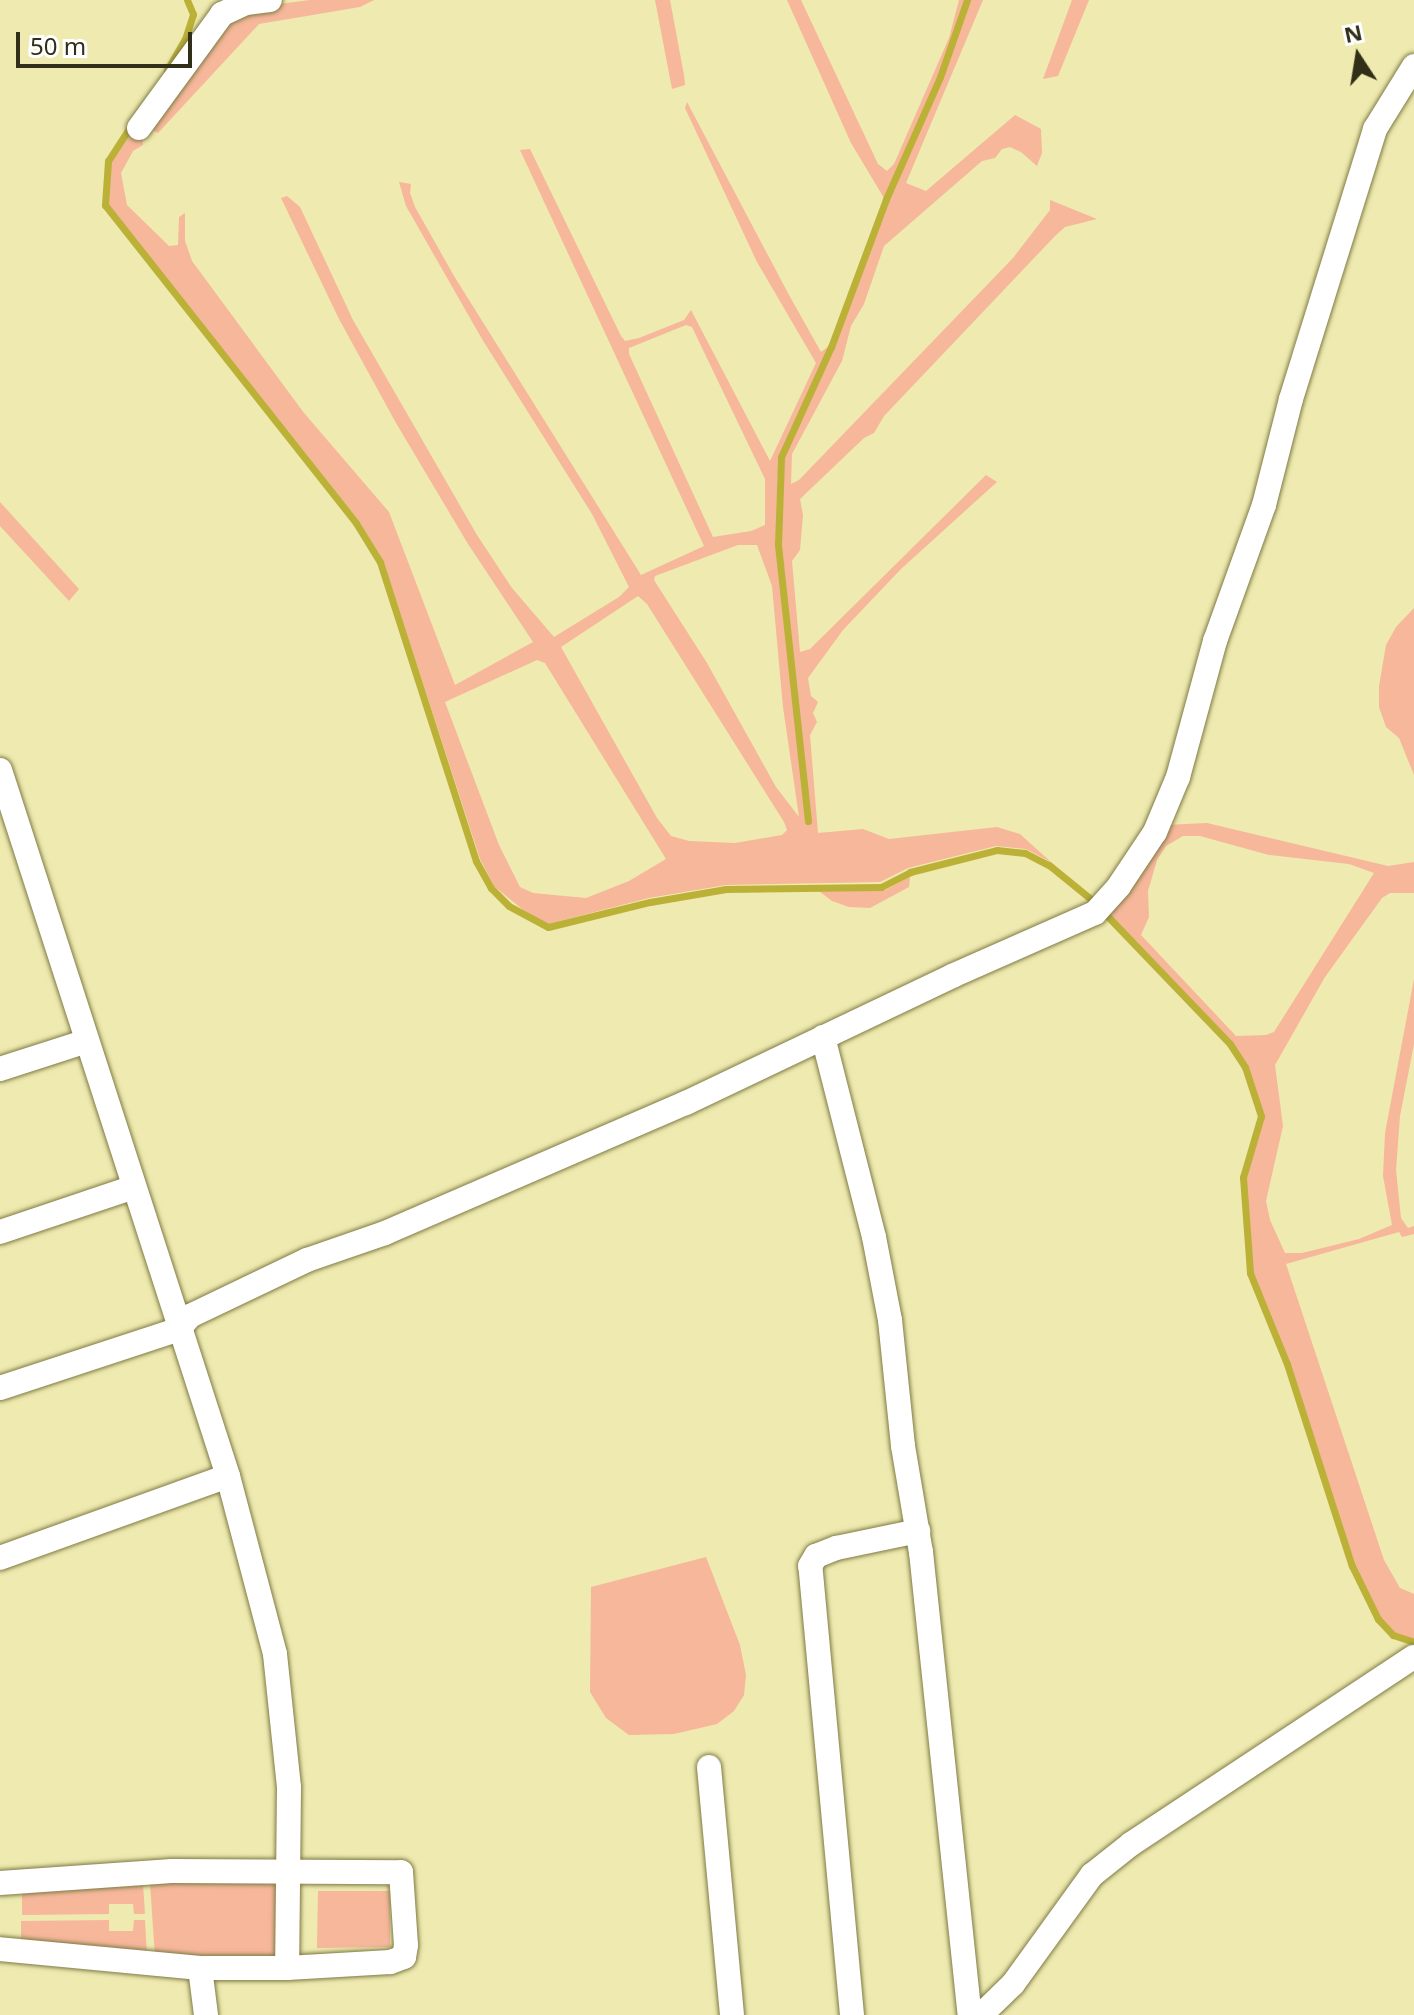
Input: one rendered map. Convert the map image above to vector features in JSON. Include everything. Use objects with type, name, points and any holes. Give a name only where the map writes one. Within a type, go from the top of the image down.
[{"type":"street","points":[[139,128],[200,39],[222,14],[246,3],[270,0]]},
{"type":"street","points":[[0,1388],[179,1329],[190,1316],[307,1260],[414,1220],[686,1103],[1100,908],[1155,832],[1178,777],[1215,641],[1264,505],[1291,399],[1375,129],[1414,66]]},
{"type":"street","points":[[0,770],[228,1476],[275,1654],[285,1734],[287,1968]]},
{"type":"street","points":[[823,1037],[874,1237],[890,1320],[903,1446],[918,1531],[970,2015]]},
{"type":"street","points":[[0,1069],[87,1041]]},
{"type":"street","points":[[0,1232],[134,1187]]},
{"type":"street","points":[[0,1558],[228,1476]]},
{"type":"street","points":[[852,2015],[810,1566],[816,1556],[836,1548],[918,1531]]},
{"type":"street","points":[[981,2015],[1013,1984],[1092,1875],[1131,1844],[1414,1657]]},
{"type":"street","points":[[709,1767],[732,2015]]},
{"type":"street","points":[[0,1883],[172,1871],[288,1869],[401,1872],[406,1945],[404,1957],[390,1962],[287,1968],[200,1968],[0,1949]]},
{"type":"street","points":[[200,1968],[206,2015]]},
{"type":"shaded area","points":[[310,0],[374,0],[360,7],[259,24],[158,133],[145,126],[219,29],[264,6]]},
{"type":"shaded area","points":[[655,0],[670,0],[685,85],[672,89]]},
{"type":"shaded area","points":[[787,0],[801,0],[878,164],[887,171],[894,164],[949,38],[959,0],[965,0],[939,77],[884,198],[851,143]]},
{"type":"shaded area","points":[[969,0],[983,0],[906,183],[926,191],[1015,115],[1041,129],[1042,153],[1037,166],[1021,152],[1010,147],[1002,149],[995,158],[982,161],[884,246],[864,304],[851,326],[842,361],[792,454],[791,484],[799,480],[1013,258],[1050,210],[1050,200],[1097,219],[1065,227],[1055,236],[884,416],[874,433],[864,438],[800,499],[803,515],[800,550],[792,561],[800,652],[810,649],[986,475],[997,482],[901,569],[843,630],[808,678],[811,696],[818,702],[813,713],[817,722],[810,735],[818,833],[863,829],[889,839],[997,827],[1020,834],[1051,862],[1026,849],[996,846],[908,868],[880,882],[726,885],[649,898],[548,924],[533,918],[494,886],[480,859],[383,560],[359,521],[108,204],[111,163],[130,135],[143,135],[143,145],[133,151],[121,173],[127,205],[169,246],[178,245],[179,217],[185,213],[185,241],[192,261],[304,413],[389,512],[455,685],[533,642],[468,544],[396,423],[339,319],[281,198],[287,196],[300,207],[353,320],[477,535],[512,588],[554,637],[619,597],[629,587],[592,514],[482,339],[406,206],[399,182],[411,184],[410,193],[415,207],[454,276],[641,575],[704,546],[520,150],[530,149],[625,341],[684,320],[691,310],[770,461],[816,363],[757,262],[685,108],[687,102],[821,352],[829,346],[779,457],[777,489],[776,545],[809,828],[780,545],[783,458],[832,348],[888,200],[942,78]],"holes":[[[686,325],[692,327],[765,479],[765,525],[751,531],[713,537],[629,354],[629,348]],[[738,545],[757,545],[772,586],[783,707],[799,817],[776,787],[707,663],[654,580],[655,576]],[[638,596],[647,604],[787,830],[782,835],[735,843],[689,841],[671,836],[657,818],[561,647]],[[537,660],[545,663],[666,859],[629,881],[586,898],[533,893],[520,887],[499,845],[445,702]]]},
{"type":"shaded area","points":[[1072,0],[1089,0],[1058,76],[1043,79]]},
{"type":"shaded area","points":[[0,502],[79,589],[69,601],[0,526]]},
{"type":"shaded area","points":[[1414,608],[1414,775],[1399,738],[1386,727],[1379,707],[1379,686],[1386,645],[1396,627]]},
{"type":"shaded area","points":[[1207,823],[1388,866],[1414,862],[1414,893],[1390,893],[1382,898],[1325,977],[1275,1065],[1283,1126],[1266,1201],[1270,1220],[1285,1253],[1302,1253],[1359,1239],[1392,1225],[1383,1176],[1385,1133],[1414,979],[1414,1044],[1400,1116],[1396,1170],[1401,1218],[1408,1228],[1414,1226],[1414,1234],[1402,1237],[1399,1232],[1286,1264],[1384,1560],[1400,1588],[1414,1594],[1414,1641],[1394,1633],[1380,1618],[1354,1565],[1289,1363],[1252,1272],[1245,1177],[1263,1116],[1247,1066],[1231,1042],[1105,913],[1165,825]],"holes":[[[1183,836],[1200,836],[1269,855],[1349,864],[1374,873],[1274,1032],[1266,1035],[1236,1036],[1141,935],[1149,917],[1148,891],[1157,860],[1166,846]]]},
{"type":"shaded area","points":[[910,877],[909,887],[870,908],[849,907],[832,901],[819,891],[883,891]]},
{"type":"shaded area","points":[[706,1557],[740,1645],[746,1675],[744,1695],[734,1711],[717,1724],[674,1734],[629,1735],[606,1718],[590,1692],[591,1587]]},
{"type":"shaded area","points":[[276,1878],[276,1960],[155,1957],[150,1883]]},
{"type":"shaded area","points":[[143,1884],[145,1914],[134,1914],[133,1904],[109,1904],[109,1914],[22,1915],[22,1893]]},
{"type":"shaded area","points":[[318,1891],[390,1891],[390,1947],[317,1948]]},
{"type":"shaded area","points":[[109,1920],[109,1931],[133,1931],[134,1920],[145,1920],[147,1956],[21,1941],[21,1921]]},
{"type":"waterway","points":[[167,70],[185,39],[193,14],[187,0]]},
{"type":"waterway","points":[[808,821],[778,545],[781,457],[831,347],[886,199],[940,77],[967,0]]},
{"type":"waterway","points":[[132,124],[108,161],[105,205],[356,523],[380,562],[476,861],[491,888],[509,906],[548,927],[650,902],[726,889],[881,887],[910,872],[997,850],[1025,853],[1049,865],[1092,900],[1230,1044],[1245,1067],[1261,1116],[1243,1177],[1250,1273],[1287,1364],[1352,1566],[1378,1619],[1393,1635],[1414,1642]]}]
